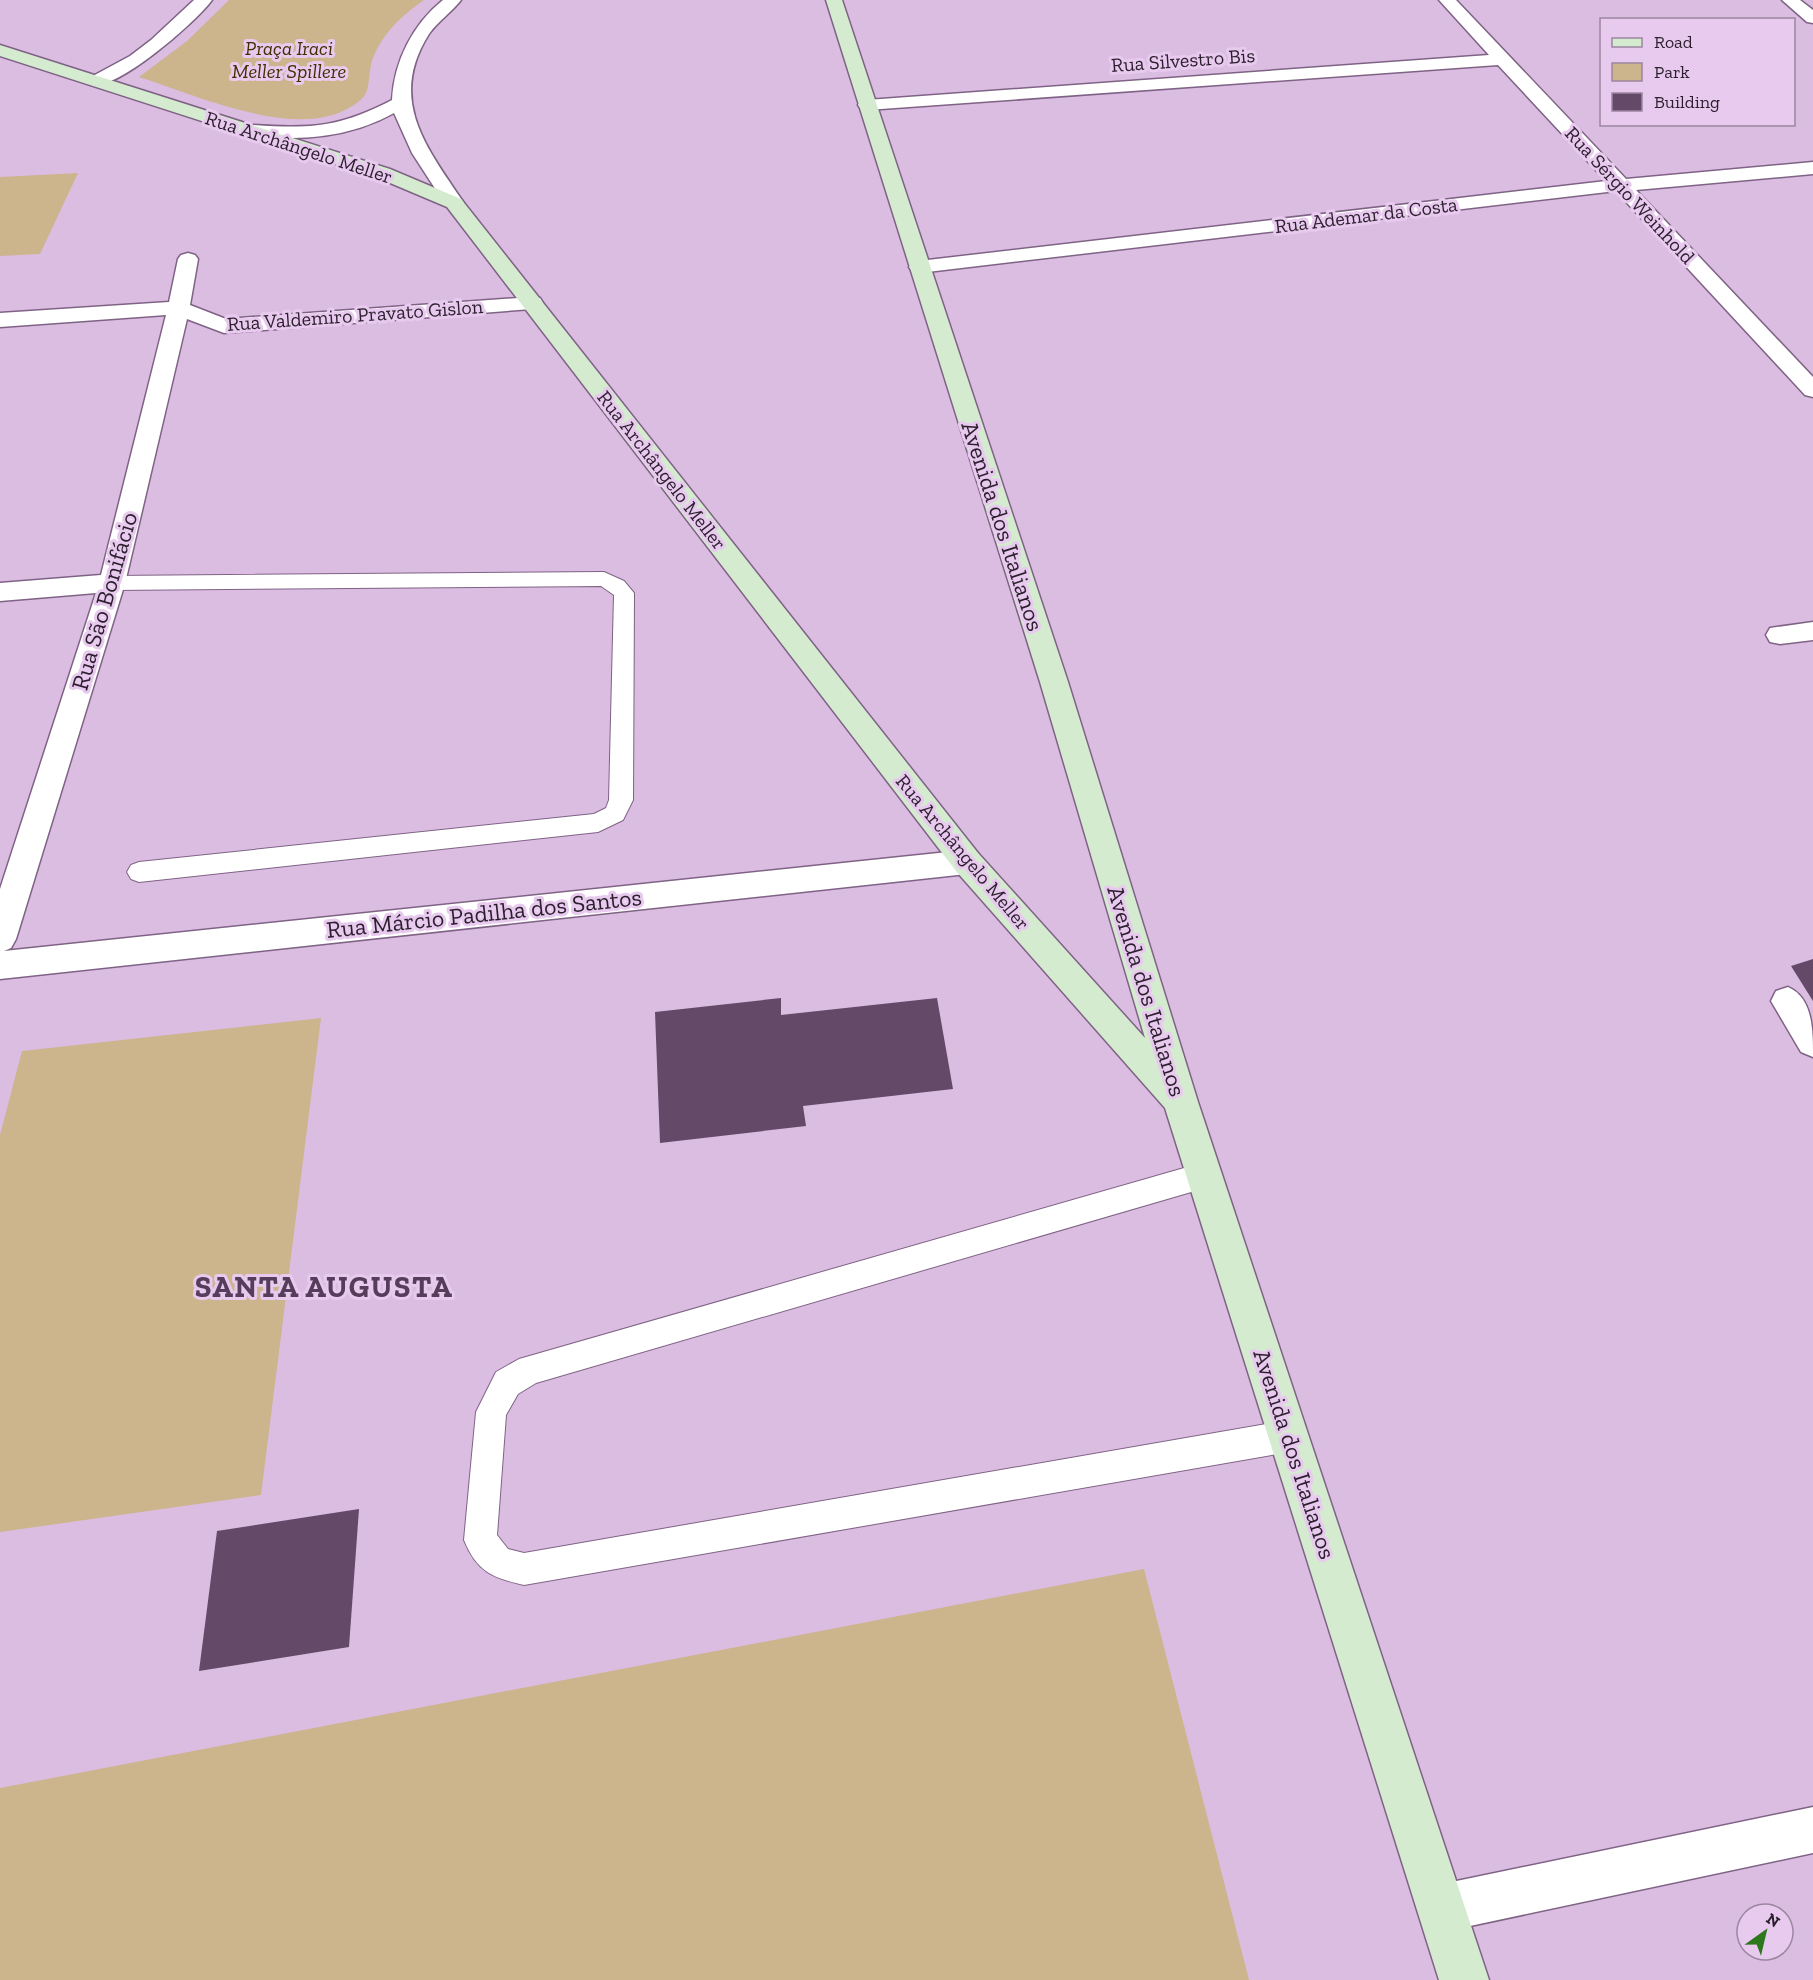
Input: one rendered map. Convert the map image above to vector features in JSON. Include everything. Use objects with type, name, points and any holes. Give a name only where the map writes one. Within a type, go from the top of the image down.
[{"type":"main road","name":"Avenida dos Italianos","points":[[834,0],[1054,682],[1181,1102],[1464,1980]]},
{"type":"main road","name":"Rua Archângelo Meller","points":[[1,52],[383,173],[454,203],[968,862],[1181,1102]]},
{"type":"street","points":[[97,81],[150,49],[204,0]]},
{"type":"street","points":[[453,0],[429,21],[412,47],[401,102],[408,126],[422,155],[454,203]]},
{"type":"street","name":"Rua Sérgio Weinhold","points":[[1447,0],[1813,390]]},
{"type":"street","points":[[1790,0],[1813,18]]},
{"type":"street","name":"Rua Silvestro Bis","points":[[867,105],[1503,59]]},
{"type":"street","points":[[254,131],[301,135],[324,133],[350,127],[401,102]]},
{"type":"street","name":"Rua Ademar da Costa","points":[[919,267],[1621,185],[1813,168]]},
{"type":"street","name":"Rua São Bonifácio","points":[[0,939],[112,583],[179,308],[188,259]]},
{"type":"street","name":"Rua Valdemiro Pravato Gislon","points":[[0,320],[179,308],[224,326],[532,303]]},
{"type":"street","points":[[0,592],[112,583]]},
{"type":"street","points":[[1780,635],[1813,631]]},
{"type":"street","name":"Rua Márcio Padilha dos Santos","points":[[0,964],[968,862]]},
{"type":"street","points":[[1788,1001],[1813,1042]]},
{"type":"street","points":[[1442,1908],[1813,1830]]},
{"type":"lane","points":[[112,583],[604,579],[624,593],[621,800],[615,814],[598,823],[140,872]]},
{"type":"lane","points":[[1205,1175],[531,1370],[507,1383],[490,1412],[480,1540],[499,1563],[524,1569],[1289,1436]]},
{"type":"green space","name":"Praça Iraci Meller Spillere","points":[[229,0],[424,0],[400,19],[386,34],[372,61],[366,93],[360,101],[345,110],[323,117],[298,119],[271,117],[243,111],[139,77],[187,41]]},
{"type":"green space","points":[[78,173],[40,254],[0,256],[0,177]]},
{"type":"green space","points":[[321,1018],[261,1495],[0,1532],[0,1135],[22,1051]]},
{"type":"green space","points":[[1144,1569],[1249,1980],[0,1980],[0,1788]]},
{"type":"building","points":[[1813,959],[1813,1001],[1791,966]]},
{"type":"building","points":[[781,998],[781,1015],[937,998],[953,1089],[803,1106],[806,1126],[660,1143],[655,1012]]},
{"type":"building","points":[[359,1509],[349,1647],[199,1671],[217,1531]]},
{"type":"district","name":"SANTA AUGUSTA","points":[[324,1287]]}]
